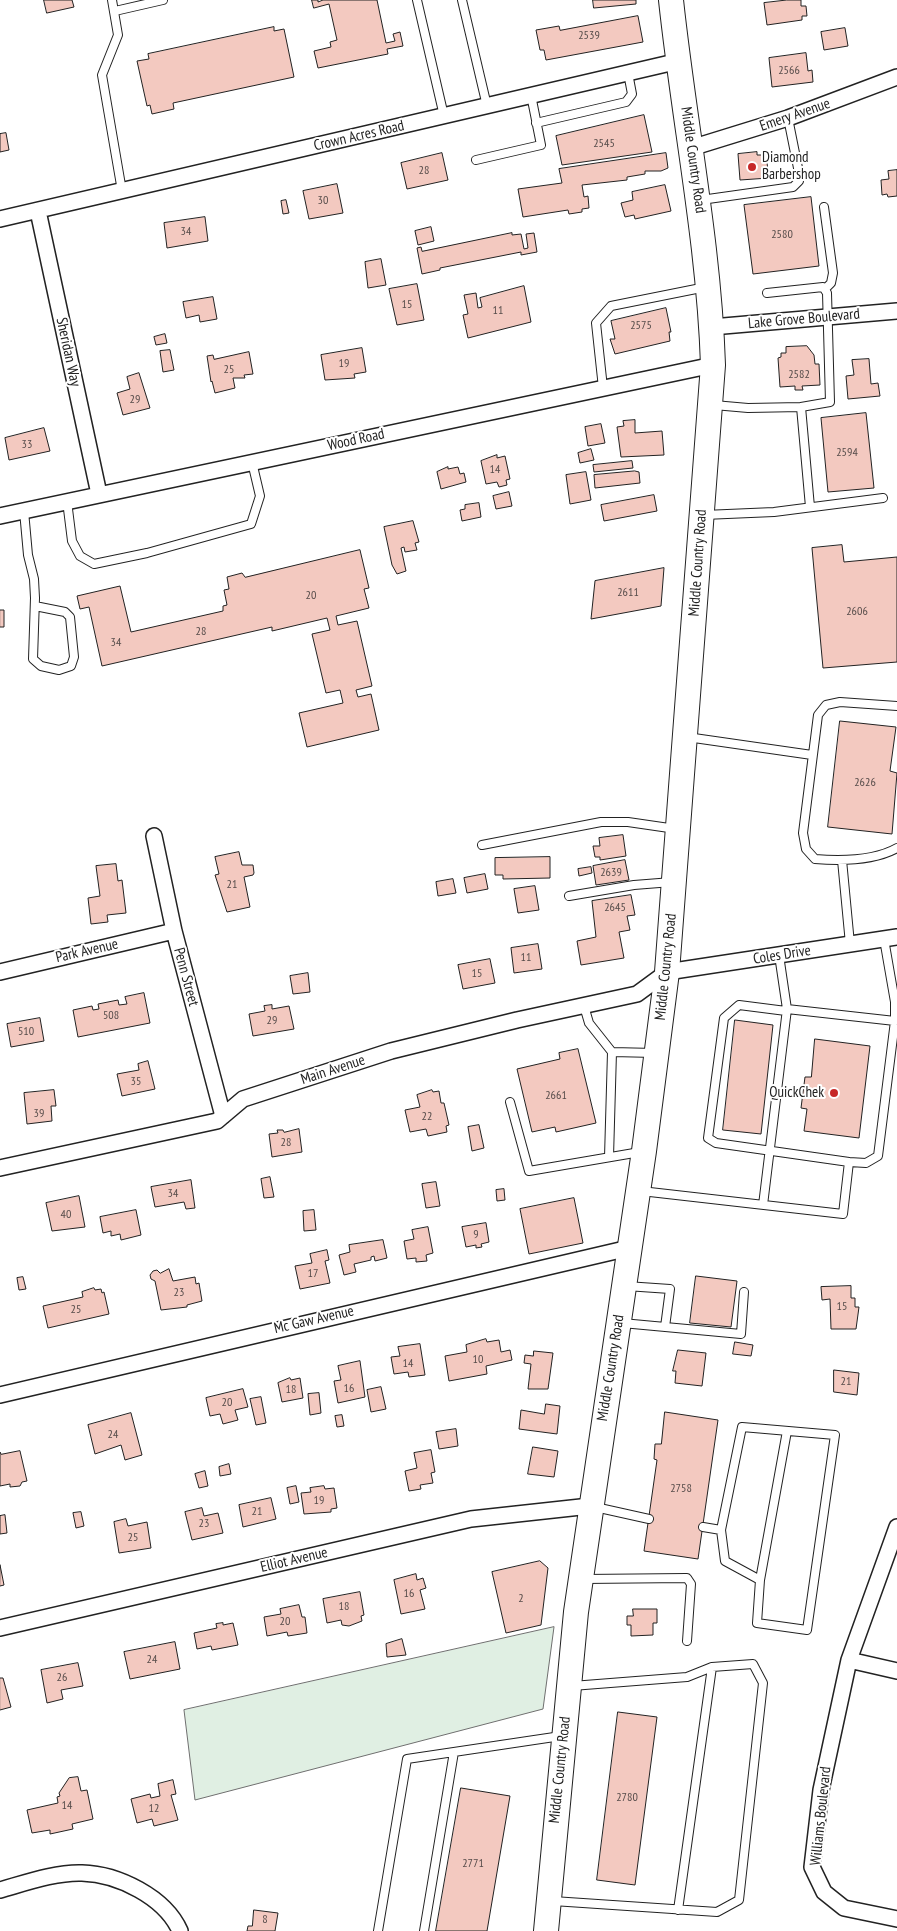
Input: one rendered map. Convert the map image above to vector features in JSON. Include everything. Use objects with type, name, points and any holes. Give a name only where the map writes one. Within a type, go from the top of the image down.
[{"type":"main road","name":"Middle Country Road","points":[[546,1931],[569,1686],[590,1506],[644,1151],[668,972],[713,365],[708,286],[671,0]]},
{"type":"street","name":"Crown Acres Road","points":[[0,219],[679,61]]},
{"type":"street","name":"Emery Avenue","points":[[691,148],[788,118],[897,77]]},
{"type":"street","name":"Sheridan Way","points":[[38,211],[99,494]]},
{"type":"street","name":"Lake Grove Boulevard","points":[[712,327],[897,311]]},
{"type":"street","name":"Wood Road","points":[[0,516],[713,365]]},
{"type":"street","name":"Penn Street","points":[[154,836],[174,931],[223,1116]]},
{"type":"street","name":"Park Avenue","points":[[0,972],[174,931]]},
{"type":"street","name":"Coles Drive","points":[[668,972],[890,938]]},
{"type":"street","name":"Main Avenue","points":[[0,1168],[217,1121],[243,1099],[391,1051],[637,994],[668,972]]},
{"type":"street","name":"Mc Gaw Avenue","points":[[0,1395],[629,1248]]},
{"type":"street","name":"Elliot Avenue","points":[[0,1628],[471,1519],[590,1506]]},
{"type":"street","name":"Williams Boulevard","points":[[897,1527],[849,1660],[821,1790],[812,1867],[824,1892],[844,1908],[897,1919]]},
{"type":"street","points":[[849,1660],[897,1671]]},
{"type":"street","points":[[0,1890],[61,1875],[82,1873],[108,1877],[132,1886],[152,1898],[165,1909],[180,1931]]},
{"type":"lane","points":[[112,0],[118,35],[102,75],[122,191]]},
{"type":"lane","points":[[115,11],[163,0]]},
{"type":"lane","points":[[417,0],[444,116]]},
{"type":"lane","points":[[462,0],[486,106]]},
{"type":"lane","points":[[536,123],[626,102],[632,94],[628,73]]},
{"type":"lane","points":[[476,160],[541,145],[532,95]]},
{"type":"lane","points":[[698,201],[793,187],[799,181],[799,173],[788,118]]},
{"type":"lane","points":[[710,405],[748,408],[801,407],[830,402],[826,288],[831,283],[833,273],[824,207]]},
{"type":"lane","points":[[603,388],[596,323],[611,306],[708,286]]},
{"type":"lane","points":[[768,293],[826,288]]},
{"type":"lane","points":[[801,407],[810,507]]},
{"type":"lane","points":[[67,501],[72,540],[80,556],[94,564],[147,553],[251,524],[260,496],[252,462]]},
{"type":"lane","points":[[702,515],[774,512],[883,498]]},
{"type":"lane","points":[[24,511],[35,606],[32,659],[48,669],[66,669],[71,666],[74,657],[70,617],[65,612],[35,606]]},
{"type":"lane","points":[[897,706],[840,702],[826,705],[818,715],[804,833],[806,849],[815,859],[842,860],[886,854],[897,848]]},
{"type":"lane","points":[[685,737],[812,755]]},
{"type":"lane","points":[[482,845],[601,822],[628,822],[678,829]]},
{"type":"lane","points":[[842,860],[850,944]]},
{"type":"lane","points":[[569,896],[634,885],[674,882]]},
{"type":"lane","points":[[890,938],[895,1021],[878,1156],[866,1163],[850,1162],[716,1143],[708,1138],[724,1018],[739,1005],[895,1021]]},
{"type":"lane","points":[[764,1205],[787,1010],[779,955]]},
{"type":"lane","points":[[584,1006],[589,1023],[612,1052],[609,1157]]},
{"type":"lane","points":[[612,1052],[657,1053]]},
{"type":"lane","points":[[510,1102],[529,1171],[644,1151]]},
{"type":"lane","points":[[637,1191],[843,1214],[850,1162]]},
{"type":"lane","points":[[624,1286],[670,1289],[665,1327]]},
{"type":"lane","points":[[618,1323],[741,1334],[744,1292]]},
{"type":"lane","points":[[760,1580],[725,1561],[722,1530],[742,1427],[835,1435],[807,1630],[757,1623],[760,1580],[787,1431]]},
{"type":"lane","points":[[590,1506],[649,1519]]},
{"type":"lane","points":[[703,1527],[722,1530]]},
{"type":"lane","points":[[581,1579],[687,1578],[690,1584],[687,1641]]},
{"type":"lane","points":[[548,1901],[718,1912],[739,1900],[763,1683],[753,1664],[712,1667],[687,1677],[569,1686]]},
{"type":"lane","points":[[678,1910],[712,1667]]},
{"type":"lane","points":[[378,1931],[407,1759],[564,1735]]},
{"type":"lane","points":[[424,1931],[454,1752]]},
{"type":"green space","points":[[554,1627],[543,1709],[195,1800],[184,1710]]},
{"type":"building","points":[[44,0],[72,0],[74,7],[47,13]]},
{"type":"building","points":[[312,0],[318,0],[318,2],[323,0],[377,0],[386,43],[395,41],[393,34],[400,32],[403,46],[387,49],[388,54],[318,68],[314,51],[331,47],[330,42],[337,40],[329,4],[314,8]]},
{"type":"building","points":[[593,0],[636,0],[636,4],[594,8]]},
{"type":"building","points":[[801,0],[801,6],[806,6],[807,16],[802,16],[802,20],[767,25],[764,3]]},
{"type":"building","points":[[638,16],[643,42],[546,60],[544,50],[540,50],[536,30],[559,26],[560,30]]},
{"type":"building","points":[[274,27],[274,31],[284,29],[294,77],[173,103],[174,109],[152,114],[150,105],[147,106],[137,61],[149,59],[148,54]]},
{"type":"building","points":[[845,28],[848,46],[824,50],[821,32]]},
{"type":"building","points":[[806,53],[808,71],[812,70],[813,82],[772,87],[769,58]]},
{"type":"building","points":[[644,115],[652,152],[562,165],[556,136]]},
{"type":"building","points":[[6,133],[9,150],[0,152],[0,134]]},
{"type":"building","points":[[757,152],[757,155],[766,155],[769,178],[740,180],[738,154]]},
{"type":"building","points":[[442,153],[448,180],[407,189],[401,163]]},
{"type":"building","points":[[666,153],[668,168],[661,171],[645,171],[645,174],[627,177],[627,180],[582,185],[584,197],[588,196],[589,208],[582,209],[582,212],[569,214],[568,210],[523,217],[518,189],[562,183],[559,169]]},
{"type":"building","points":[[897,170],[897,196],[888,197],[887,194],[882,195],[881,180],[889,179],[888,171]]},
{"type":"building","points":[[337,184],[343,213],[309,219],[303,191]]},
{"type":"building","points":[[665,185],[671,211],[635,219],[634,215],[625,217],[621,203],[633,200],[632,192]]},
{"type":"building","points":[[811,197],[819,266],[753,274],[744,205]]},
{"type":"building","points":[[286,200],[289,213],[283,214],[281,201]]},
{"type":"building","points":[[205,217],[208,241],[167,248],[164,223]]},
{"type":"building","points":[[431,227],[434,241],[418,245],[415,231]]},
{"type":"building","points":[[512,233],[512,235],[521,234],[524,249],[528,248],[526,234],[534,233],[537,252],[521,255],[521,252],[440,268],[440,270],[422,274],[417,248],[421,247],[422,251]]},
{"type":"building","points":[[381,259],[386,285],[368,288],[365,262]]},
{"type":"building","points":[[417,284],[424,320],[397,325],[389,289]]},
{"type":"building","points":[[524,286],[531,322],[468,338],[463,315],[468,314],[464,295],[476,293],[478,308],[482,307],[480,298]]},
{"type":"building","points":[[213,297],[217,319],[200,322],[199,315],[186,318],[183,302]]},
{"type":"building","points":[[666,308],[671,332],[669,332],[670,341],[615,354],[610,339],[615,339],[611,321]]},
{"type":"building","points":[[165,334],[167,343],[156,345],[154,337]]},
{"type":"building","points":[[807,346],[814,355],[815,364],[819,364],[820,385],[802,386],[803,390],[795,390],[795,386],[780,387],[778,358],[781,357],[781,353],[786,353],[786,347]]},
{"type":"building","points":[[362,348],[366,372],[354,374],[355,378],[325,380],[321,355]]},
{"type":"building","points":[[170,350],[174,370],[163,372],[160,351]]},
{"type":"building","points":[[249,352],[253,374],[244,375],[245,378],[233,378],[235,388],[215,393],[211,382],[207,356],[213,355],[214,359]]},
{"type":"building","points":[[869,359],[871,384],[878,383],[880,396],[848,399],[846,376],[854,375],[852,360]]},
{"type":"building","points":[[139,373],[150,408],[123,415],[117,393],[130,389],[127,377]]},
{"type":"building","points":[[866,413],[874,488],[828,492],[821,418]]},
{"type":"building","points":[[635,420],[635,433],[662,431],[664,455],[621,457],[617,427],[624,426],[623,421]]},
{"type":"building","points":[[601,424],[605,443],[588,446],[585,427]]},
{"type":"building","points":[[44,428],[50,451],[9,460],[5,438]]},
{"type":"building","points":[[591,449],[594,460],[580,463],[578,453]]},
{"type":"building","points":[[497,455],[497,458],[505,456],[510,479],[506,480],[507,485],[499,487],[497,482],[486,484],[481,461]]},
{"type":"building","points":[[632,461],[633,468],[594,472],[593,465]]},
{"type":"building","points":[[448,467],[448,469],[458,467],[460,474],[464,473],[466,482],[441,489],[437,472]]},
{"type":"building","points":[[586,472],[591,500],[570,504],[566,475]]},
{"type":"building","points":[[639,472],[640,483],[595,488],[594,475]]},
{"type":"building","points":[[509,492],[512,506],[496,509],[493,496]]},
{"type":"building","points":[[654,495],[657,511],[604,521],[601,505]]},
{"type":"building","points":[[479,503],[481,517],[462,521],[460,510],[465,509],[465,505]]},
{"type":"building","points":[[413,521],[419,542],[415,543],[417,550],[405,552],[404,547],[401,548],[406,571],[397,574],[392,565],[384,527]]},
{"type":"building","points":[[842,545],[844,562],[897,557],[897,662],[823,668],[812,548]]},
{"type":"building","points":[[360,550],[369,588],[364,589],[369,608],[336,616],[338,625],[357,621],[372,686],[356,690],[358,697],[371,694],[379,730],[307,747],[299,713],[343,703],[340,690],[326,693],[312,634],[330,630],[327,618],[272,631],[272,627],[102,666],[89,607],[80,609],[77,596],[120,586],[131,632],[223,611],[223,606],[227,605],[224,590],[229,589],[227,577],[242,573],[245,577]]},
{"type":"building","points":[[664,568],[661,606],[591,619],[595,581]]},
{"type":"building","points":[[0,610],[4,610],[4,627],[0,627]]},
{"type":"building","points":[[840,721],[896,727],[890,771],[897,773],[892,834],[828,827]]},
{"type":"building","points":[[623,835],[626,856],[600,860],[600,857],[595,857],[593,846],[600,846],[599,838]]},
{"type":"building","points":[[239,852],[242,865],[253,865],[253,875],[244,877],[250,907],[227,912],[215,875],[219,874],[215,857]]},
{"type":"building","points":[[550,857],[550,878],[503,879],[503,875],[495,875],[495,858]]},
{"type":"building","points":[[625,860],[629,880],[596,885],[593,866]]},
{"type":"building","points":[[116,864],[118,881],[122,880],[126,913],[107,915],[108,922],[91,924],[88,898],[100,896],[96,866]]},
{"type":"building","points":[[591,867],[592,873],[579,876],[578,869]]},
{"type":"building","points":[[485,874],[488,889],[467,893],[464,878]]},
{"type":"building","points":[[453,879],[456,893],[438,896],[436,882]]},
{"type":"building","points":[[535,886],[539,910],[518,913],[514,889]]},
{"type":"building","points":[[631,895],[635,915],[627,916],[630,930],[619,932],[624,958],[581,965],[577,941],[596,937],[592,901]]},
{"type":"building","points":[[538,944],[542,969],[514,973],[511,948]]},
{"type":"building","points":[[490,959],[495,983],[463,989],[458,965]]},
{"type":"building","points":[[308,973],[310,992],[293,994],[290,976]]},
{"type":"building","points":[[144,993],[150,1023],[78,1037],[73,1010],[92,1006],[93,1010],[99,1009],[98,1004],[118,1000],[119,1005],[127,1004],[125,997]]},
{"type":"building","points":[[272,1005],[272,1009],[289,1006],[294,1029],[253,1036],[249,1014],[265,1011],[264,1006]]},
{"type":"building","points":[[40,1018],[44,1041],[11,1047],[7,1024]]},
{"type":"building","name":"QuickChek","points":[[735,1020],[773,1025],[761,1134],[723,1130]]},
{"type":"building","name":"QuickChek","points":[[815,1039],[870,1046],[859,1138],[804,1131],[807,1109],[801,1108],[805,1077],[811,1077]]},
{"type":"building","points":[[578,1049],[596,1123],[556,1132],[555,1127],[532,1132],[517,1069],[560,1059],[559,1053]]},
{"type":"building","points":[[148,1061],[155,1089],[122,1096],[117,1074],[139,1070],[138,1064]]},
{"type":"building","points":[[54,1090],[56,1106],[51,1106],[52,1121],[27,1124],[24,1093]]},
{"type":"building","points":[[432,1090],[433,1092],[439,1091],[441,1103],[444,1103],[449,1125],[446,1126],[447,1132],[428,1136],[426,1129],[410,1132],[405,1110],[420,1107],[417,1095]]},
{"type":"building","points":[[479,1125],[484,1148],[472,1151],[468,1127]]},
{"type":"building","points":[[299,1129],[302,1152],[272,1157],[269,1134],[278,1133],[277,1130],[283,1130],[284,1132]]},
{"type":"building","points":[[270,1177],[274,1197],[264,1198],[261,1179]]},
{"type":"building","points":[[191,1180],[195,1208],[186,1209],[184,1202],[155,1207],[151,1187]]},
{"type":"building","points":[[436,1182],[440,1206],[426,1208],[422,1184]]},
{"type":"building","points":[[504,1189],[505,1200],[497,1201],[496,1190]]},
{"type":"building","points":[[79,1196],[85,1227],[52,1231],[46,1203]]},
{"type":"building","points":[[574,1198],[583,1243],[529,1254],[520,1209]]},
{"type":"building","points":[[136,1210],[141,1235],[121,1240],[120,1234],[111,1236],[111,1231],[103,1233],[100,1217]]},
{"type":"building","points":[[314,1210],[316,1230],[304,1231],[303,1211]]},
{"type":"building","points":[[486,1223],[489,1242],[481,1244],[482,1247],[476,1248],[476,1245],[466,1247],[462,1227]]},
{"type":"building","points":[[428,1227],[433,1253],[426,1255],[427,1261],[416,1262],[416,1258],[407,1259],[404,1241],[414,1239],[412,1230]]},
{"type":"building","points":[[383,1240],[387,1258],[375,1261],[374,1256],[371,1257],[371,1260],[354,1264],[356,1272],[344,1275],[339,1255],[350,1252],[349,1245]]},
{"type":"building","points":[[327,1250],[329,1260],[325,1261],[330,1283],[300,1289],[295,1266],[312,1263],[310,1254]]},
{"type":"building","points":[[169,1269],[173,1281],[195,1277],[196,1284],[199,1283],[202,1301],[187,1305],[187,1307],[161,1310],[155,1281],[151,1279],[150,1275],[153,1271],[157,1270],[160,1273]]},
{"type":"building","points":[[696,1276],[737,1281],[731,1327],[690,1323]]},
{"type":"building","points":[[23,1277],[26,1289],[19,1290],[17,1278]]},
{"type":"building","points":[[851,1286],[851,1298],[855,1298],[855,1307],[859,1307],[856,1329],[831,1329],[830,1299],[822,1300],[821,1287]]},
{"type":"building","points":[[94,1288],[95,1290],[101,1289],[102,1293],[104,1292],[109,1314],[48,1328],[43,1306],[83,1297],[82,1292]]},
{"type":"building","points":[[486,1339],[487,1342],[499,1340],[501,1352],[510,1350],[512,1360],[486,1366],[487,1374],[449,1381],[445,1356],[467,1352],[466,1345]]},
{"type":"building","points":[[735,1342],[753,1345],[751,1356],[733,1354]]},
{"type":"building","points":[[420,1344],[425,1375],[409,1377],[408,1372],[394,1374],[391,1357],[400,1356],[398,1347]]},
{"type":"building","points":[[678,1350],[706,1353],[702,1386],[675,1383],[676,1371],[673,1371]]},
{"type":"building","points":[[534,1351],[553,1353],[548,1389],[528,1389],[531,1364],[524,1363],[525,1355],[533,1356]]},
{"type":"building","points":[[360,1361],[365,1397],[338,1403],[334,1381],[341,1380],[338,1366]]},
{"type":"building","points":[[834,1370],[859,1373],[857,1395],[834,1392]]},
{"type":"building","points":[[290,1378],[291,1380],[300,1378],[303,1398],[282,1402],[278,1383]]},
{"type":"building","points":[[381,1387],[386,1409],[371,1412],[367,1390]]},
{"type":"building","points":[[243,1389],[248,1407],[235,1410],[238,1420],[223,1424],[220,1414],[210,1416],[206,1398]]},
{"type":"building","points":[[319,1393],[321,1413],[310,1415],[308,1394]]},
{"type":"building","points":[[261,1397],[266,1423],[256,1425],[250,1399]]},
{"type":"building","points":[[546,1404],[560,1406],[557,1434],[519,1429],[521,1410],[544,1414]]},
{"type":"building","points":[[665,1412],[718,1420],[698,1559],[644,1551],[657,1460],[654,1459],[655,1444],[661,1444]]},
{"type":"building","points":[[131,1413],[142,1455],[125,1460],[121,1445],[95,1454],[88,1425]]},
{"type":"building","points":[[342,1415],[344,1426],[337,1427],[335,1416]]},
{"type":"building","points":[[456,1429],[458,1446],[439,1449],[436,1432]]},
{"type":"building","points":[[533,1447],[558,1451],[554,1477],[528,1474]]},
{"type":"building","points":[[431,1450],[435,1472],[431,1473],[433,1483],[420,1485],[421,1489],[409,1491],[405,1471],[417,1468],[414,1453]]},
{"type":"building","points":[[20,1451],[27,1481],[22,1482],[20,1486],[10,1487],[10,1484],[0,1486],[0,1452],[1,1454]]},
{"type":"building","points":[[229,1464],[231,1474],[220,1476],[219,1467]]},
{"type":"building","points":[[205,1471],[208,1486],[199,1488],[195,1474]]},
{"type":"building","points":[[296,1486],[299,1502],[290,1504],[287,1488]]},
{"type":"building","points":[[324,1486],[325,1489],[334,1488],[337,1508],[331,1509],[331,1512],[304,1514],[301,1493],[311,1492],[310,1488]]},
{"type":"building","points":[[271,1498],[276,1519],[243,1527],[239,1505]]},
{"type":"building","points":[[202,1508],[204,1516],[218,1513],[223,1533],[192,1540],[185,1512]]},
{"type":"building","points":[[81,1512],[84,1526],[76,1528],[73,1513]]},
{"type":"building","points":[[5,1515],[7,1533],[0,1534],[0,1516]]},
{"type":"building","points":[[126,1519],[128,1526],[147,1522],[151,1548],[119,1553],[114,1522]]},
{"type":"building","points":[[540,1561],[548,1568],[541,1625],[506,1633],[492,1572]]},
{"type":"building","points":[[0,1565],[4,1585],[0,1586]]},
{"type":"building","points":[[416,1574],[417,1580],[423,1578],[426,1588],[420,1590],[425,1609],[401,1614],[394,1580]]},
{"type":"building","points":[[360,1592],[364,1615],[361,1616],[362,1621],[349,1626],[342,1625],[341,1620],[327,1623],[323,1599]]},
{"type":"building","points":[[299,1605],[302,1617],[305,1617],[307,1633],[288,1636],[287,1632],[267,1636],[264,1617],[281,1614],[280,1609]]},
{"type":"building","points":[[633,1609],[657,1609],[657,1623],[653,1623],[653,1635],[631,1636],[631,1625],[627,1625],[627,1616],[633,1616]]},
{"type":"building","points":[[223,1623],[223,1625],[233,1623],[238,1645],[212,1650],[211,1646],[197,1649],[194,1633],[217,1628],[216,1624]]},
{"type":"building","points":[[402,1639],[406,1655],[387,1657],[386,1644]]},
{"type":"building","points":[[175,1642],[180,1669],[130,1679],[124,1652]]},
{"type":"building","points":[[78,1663],[83,1686],[61,1690],[63,1699],[47,1703],[41,1670]]},
{"type":"building","points":[[0,1678],[3,1678],[11,1707],[0,1710]]},
{"type":"building","points":[[618,1712],[657,1717],[635,1885],[597,1880]]},
{"type":"building","points":[[78,1777],[81,1791],[87,1790],[93,1819],[72,1824],[73,1829],[50,1834],[50,1830],[32,1833],[27,1810],[58,1803],[57,1797],[60,1796],[59,1793],[69,1778]]},
{"type":"building","points":[[173,1780],[176,1794],[171,1795],[178,1820],[154,1826],[152,1819],[137,1823],[131,1799],[150,1794],[151,1798],[160,1796],[158,1784]]},
{"type":"building","points":[[461,1788],[510,1796],[487,1931],[436,1931]]},
{"type":"building","points":[[254,1910],[278,1913],[275,1931],[247,1931],[248,1926],[252,1926]]},
{"type":"place","name":"Diamond Barbershop","points":[[752,167]]},
{"type":"place","name":"QuickChek","points":[[834,1093]]}]
